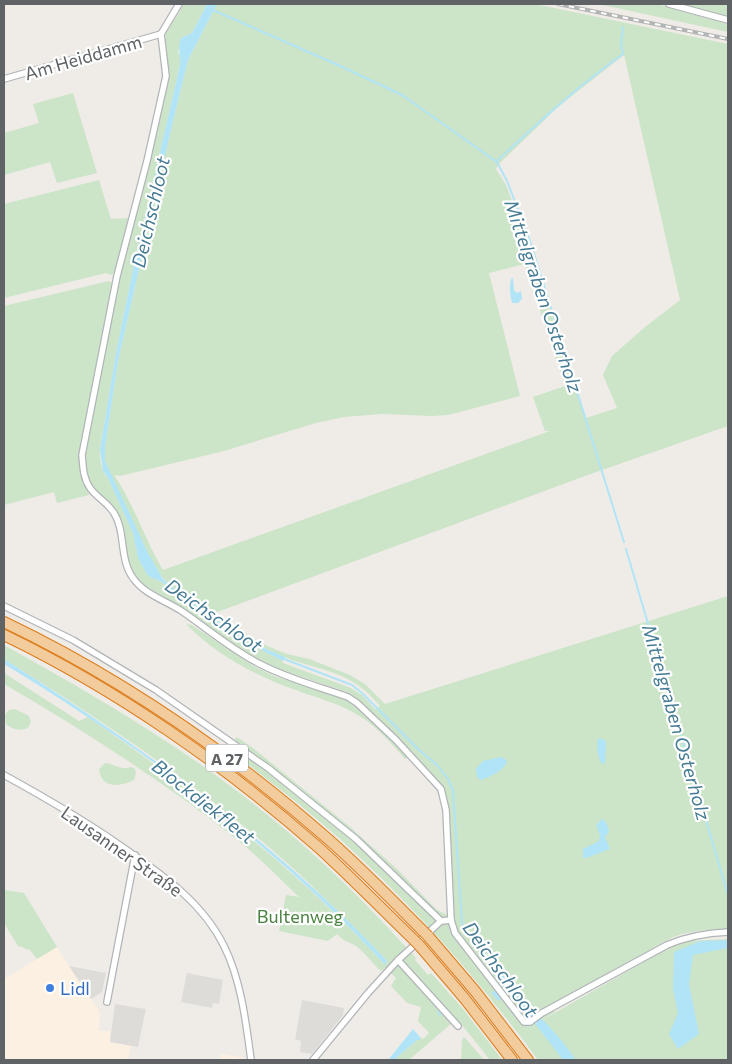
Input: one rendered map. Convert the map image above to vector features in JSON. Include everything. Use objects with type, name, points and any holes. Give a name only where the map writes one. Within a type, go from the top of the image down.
[{"type":"highway","name":"A 27","points":[[4,622],[60,651],[137,696],[212,746],[328,839],[426,934],[475,991],[528,1060]]},
{"type":"highway","name":"A 27","points":[[4,636],[130,706],[202,755],[318,847],[416,942],[465,999],[512,1060]]},
{"type":"street","points":[[179,4],[161,34],[166,76],[147,162],[117,276],[82,455],[84,474],[90,488],[104,500],[119,525],[126,564],[132,578],[142,589],[178,609],[260,664],[277,672],[348,697],[357,703],[441,789],[446,810],[451,920],[455,933],[524,1022],[530,1022],[542,1013],[684,937],[728,932]]},
{"type":"street","points":[[669,4],[728,20]]},
{"type":"street","name":"Am Heiddamm","points":[[4,79],[161,34]]},
{"type":"street","points":[[4,606],[73,640],[148,685],[268,768],[356,839],[441,921]]},
{"type":"street","name":"Lausanner Straße","points":[[4,775],[97,829],[180,890],[198,907],[224,945],[231,962],[237,981],[252,1060]]},
{"type":"street","points":[[107,1002],[135,856]]},
{"type":"street","points":[[314,1060],[368,993],[398,960],[441,921],[451,920]]},
{"type":"street","points":[[398,960],[458,1026]]},
{"type":"shaded area","points":[[57,947],[100,1012],[99,1031],[110,1031],[110,1042],[131,1046],[128,1060],[8,1060],[4,1054],[4,979]]},
{"type":"shaded area","points":[[69,966],[106,973],[102,992],[91,999]]},
{"type":"shaded area","points":[[187,973],[223,980],[219,1004],[213,1003],[212,1008],[181,1002]]},
{"type":"shaded area","points":[[302,1000],[344,1008],[343,1015],[312,1054],[300,1052],[301,1041],[295,1039]]},
{"type":"shaded area","points":[[115,1004],[146,1009],[138,1047],[110,1042]]},
{"type":"shaded area","points":[[221,1054],[244,1058],[244,1060],[220,1060]]},
{"type":"green space","points":[[183,4],[207,4],[192,33],[181,38],[178,52],[181,58],[180,65],[134,265],[116,353],[100,449],[102,468],[133,533],[138,558],[148,576],[162,582],[181,598],[248,643],[283,661],[283,663],[351,688],[363,696],[375,709],[380,706],[358,685],[336,674],[284,657],[255,643],[202,610],[173,588],[159,573],[152,561],[105,461],[105,447],[118,361],[173,121],[188,60],[217,4],[535,4],[728,44],[728,426],[585,476],[212,614],[265,645],[350,675],[365,684],[385,704],[728,596],[728,929],[690,932],[669,939],[550,1005],[555,1012],[530,1027],[658,954],[685,941],[728,939],[728,1060],[538,1060],[493,1001],[445,945],[367,864],[285,793],[227,749],[237,737],[253,748],[350,827],[397,869],[437,910],[454,918],[450,819],[444,787],[413,755],[405,759],[379,731],[361,717],[336,704],[278,683],[250,670],[209,645],[186,624],[192,625],[252,665],[276,677],[345,698],[366,714],[370,712],[362,703],[347,692],[272,667],[229,642],[190,614],[149,590],[139,582],[131,571],[115,509],[92,485],[85,469],[85,457],[118,281],[169,78],[165,42],[166,32]],"holes":[[[624,55],[680,300],[612,356],[603,375],[617,408],[586,418],[524,232],[506,185],[496,169],[559,106]],[[525,264],[565,386],[533,397],[545,431],[550,431],[163,570],[128,498],[114,475],[120,476],[224,451],[316,423],[344,417],[382,414],[448,415],[520,396],[489,273]]]},
{"type":"green space","points":[[598,4],[657,4],[728,24],[728,32]]},
{"type":"green space","points":[[682,4],[728,4],[728,17]]},
{"type":"green space","points":[[73,93],[97,173],[57,183],[50,162],[4,175],[4,133],[39,123],[33,104]]},
{"type":"green space","points":[[99,180],[111,219],[128,218],[115,272],[111,275],[106,273],[4,298],[4,204]]},
{"type":"green space","points":[[109,281],[112,283],[79,457],[80,469],[89,495],[57,503],[54,492],[4,505],[4,306]]},
{"type":"green space","name":"Bultenweg","points":[[4,645],[72,683],[171,744],[235,789],[265,813],[325,865],[362,901],[416,958],[415,960],[428,975],[431,973],[463,1009],[500,1057],[498,1059],[501,1058],[503,1060],[490,1060],[462,1025],[457,1028],[452,1023],[411,1060],[394,1060],[417,1040],[420,1040],[420,1037],[423,1039],[429,1033],[418,1021],[421,1007],[407,1003],[391,986],[396,978],[385,968],[381,971],[357,946],[343,940],[337,934],[328,941],[279,931],[286,895],[299,897],[263,862],[212,820],[154,779],[4,684],[4,673],[79,721],[88,717],[167,773],[280,863],[316,895],[384,964],[387,961],[334,907],[246,828],[145,752],[4,659]]},
{"type":"green space","points":[[15,709],[29,716],[31,722],[28,728],[16,729],[6,724],[5,715],[9,710]]},
{"type":"green space","points":[[105,763],[121,768],[131,767],[135,769],[134,780],[117,785],[107,783],[103,780],[99,769]]},
{"type":"green space","points":[[4,890],[24,893],[57,947],[37,959],[30,950],[18,946],[4,923]]},
{"type":"green space","points":[[464,1037],[484,1060],[461,1060],[462,1040]]},
{"type":"water","points":[[207,4],[217,4],[188,60],[173,121],[118,361],[105,447],[105,461],[148,553],[163,579],[214,618],[268,650],[285,657],[283,661],[248,643],[181,598],[162,582],[148,576],[138,558],[133,533],[103,471],[100,450],[116,353],[134,265],[180,65],[180,42],[181,38],[192,33]]},
{"type":"water","points":[[513,278],[514,290],[517,293],[521,291],[522,299],[518,303],[512,303],[511,300],[510,285]]},
{"type":"water","points":[[4,659],[106,726],[205,798],[253,836],[344,917],[387,961],[385,965],[299,879],[253,839],[156,765],[56,696],[4,664]]},
{"type":"water","points":[[598,739],[606,741],[605,763],[602,764],[597,749]]},
{"type":"water","points":[[501,757],[507,762],[499,771],[481,780],[477,777],[476,769],[483,761]]},
{"type":"water","points":[[602,819],[608,828],[609,832],[605,837],[610,849],[583,858],[583,849],[599,841],[600,835],[596,825]]},
{"type":"water","points":[[728,940],[728,948],[693,955],[689,984],[699,1034],[678,1049],[669,1034],[678,1013],[673,989],[674,952],[700,941]]},
{"type":"water","points":[[492,961],[533,1011],[562,1041],[576,1060],[563,1060],[508,992],[498,1001],[491,992],[504,986],[487,965]]},
{"type":"water","points":[[413,1029],[420,1037],[420,1040],[417,1040],[394,1060],[388,1060]]},
{"type":"waterway","name":"Mittelgraben Osterholz","points":[[213,10],[402,95],[497,162],[507,181],[530,241],[624,542]]},
{"type":"waterway","points":[[497,161],[574,92],[623,54],[621,44],[623,27]]},
{"type":"waterway","name":"Mittelgraben Osterholz","points":[[626,549],[728,895]]},
{"type":"waterway","name":"Deichschloot","points":[[284,659],[352,685],[437,765],[448,779],[453,791],[462,924],[492,963]]},
{"type":"railway","points":[[558,4],[728,39]]},
{"type":"place","name":"Lidl","points":[[50,988]]},
{"type":"water label","name":"Blockdiekfleet","points":[[204,801]]}]
